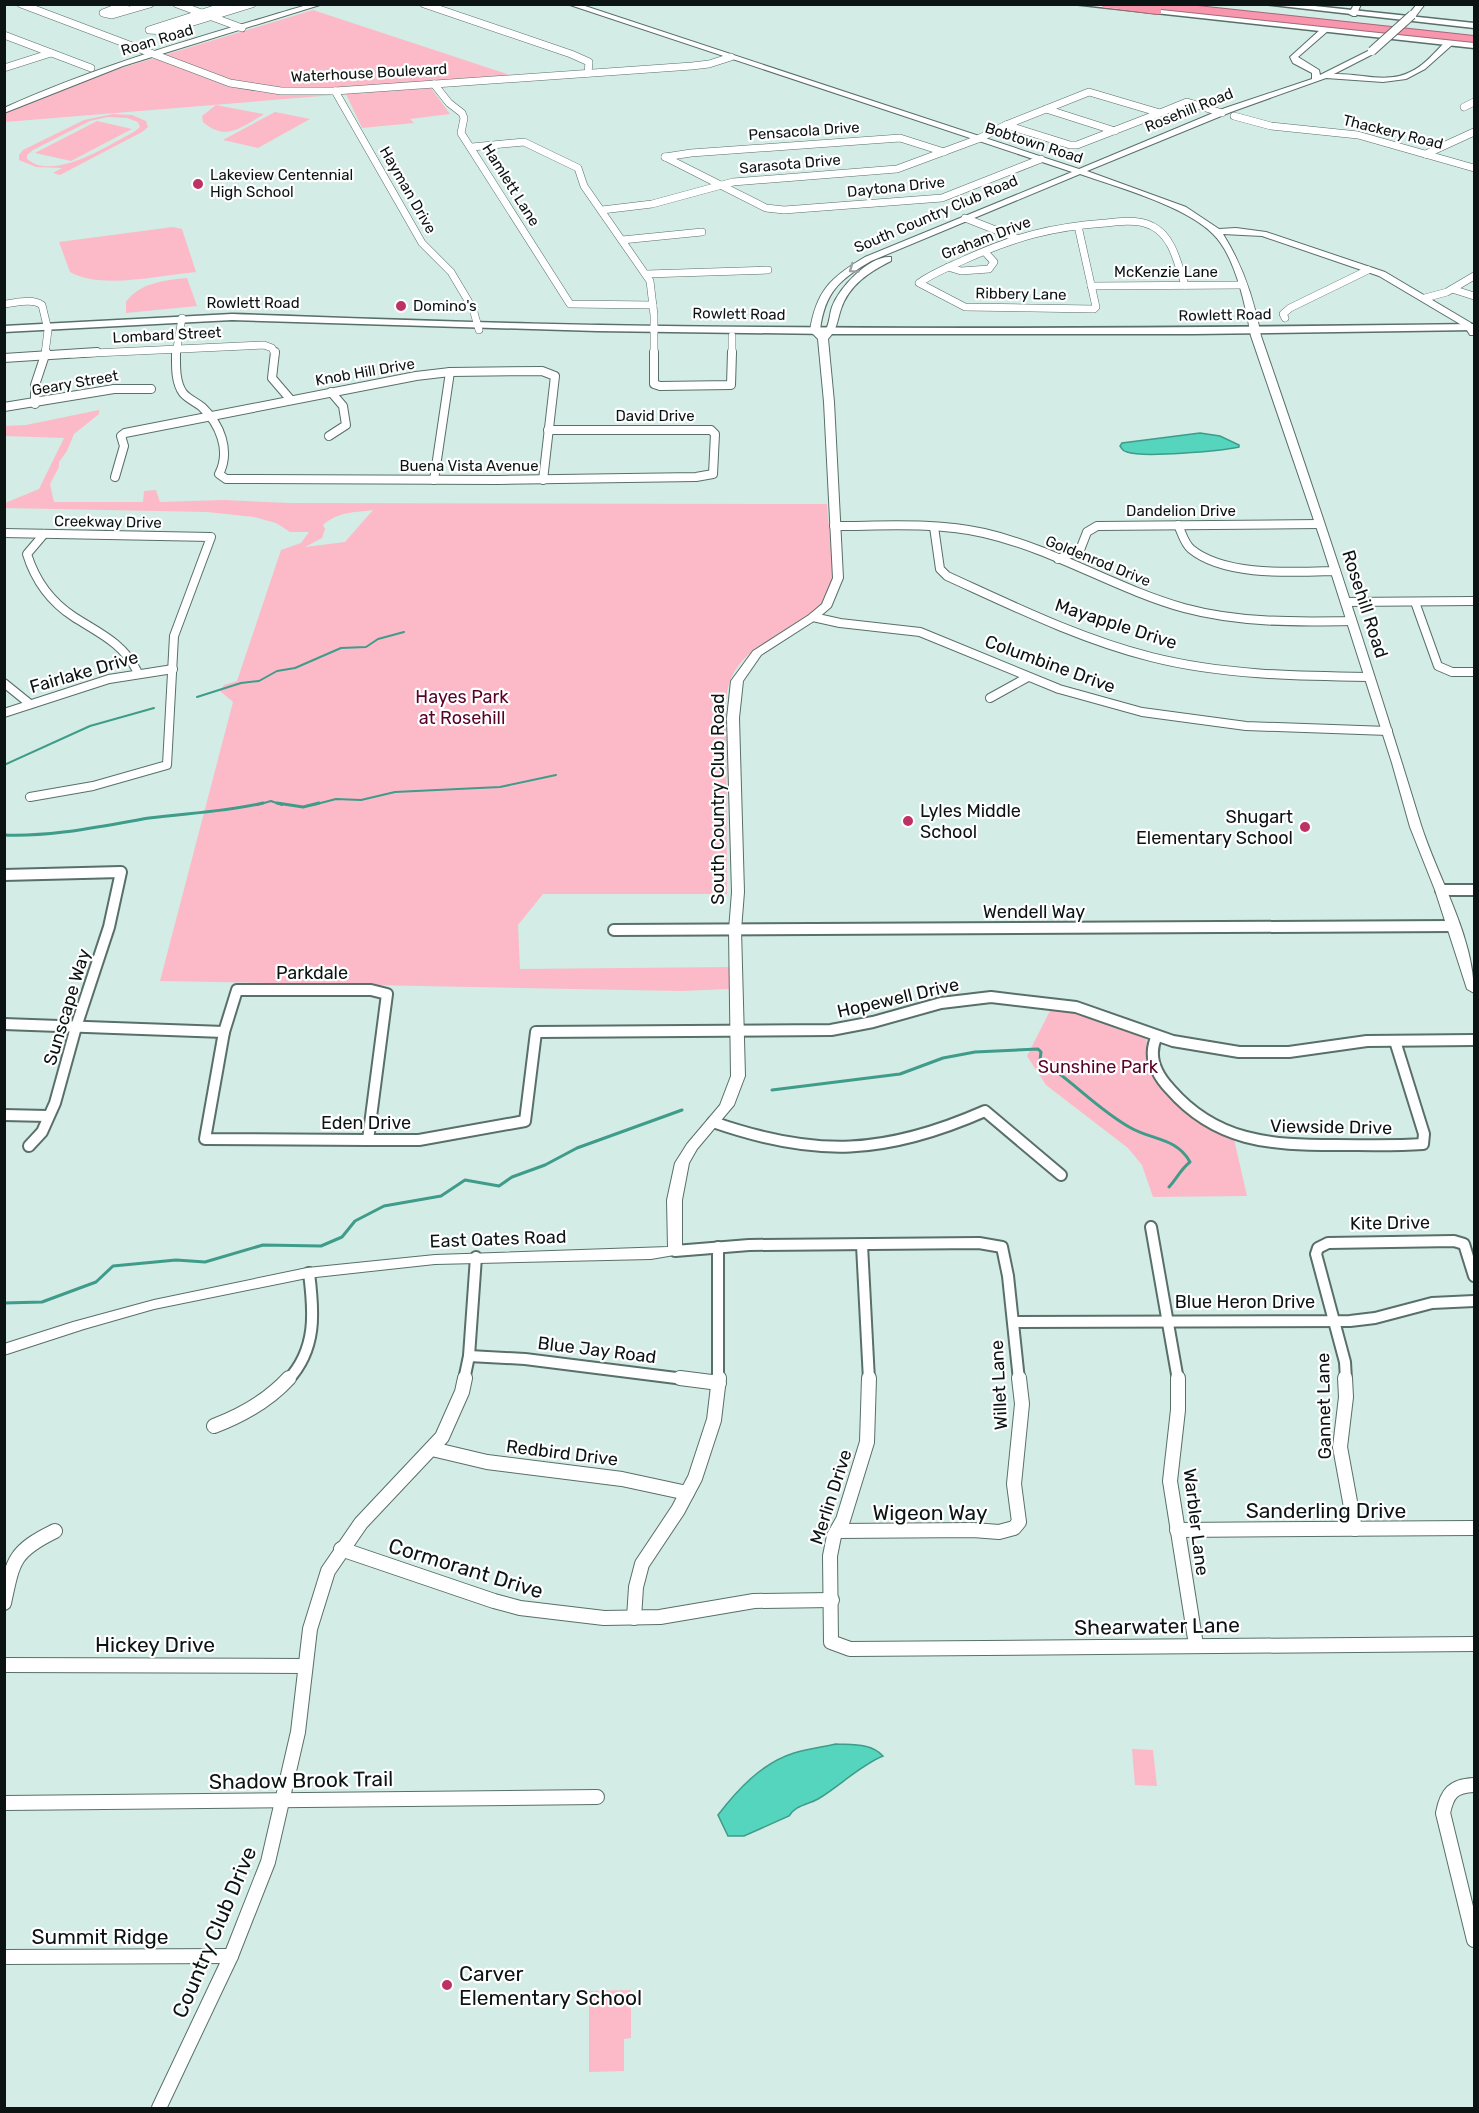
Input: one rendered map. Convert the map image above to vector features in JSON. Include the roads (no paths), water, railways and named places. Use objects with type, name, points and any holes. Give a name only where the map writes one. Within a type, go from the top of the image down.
[{"type":"highway","points":[[1103,4],[1210,18]]},
{"type":"highway","points":[[1144,4],[1474,39]]},
{"type":"highway","points":[[1206,4],[1474,33]]},
{"type":"highway","points":[[1258,4],[1308,9]]},
{"type":"main road","points":[[1077,4],[1474,46]]},
{"type":"main road","points":[[1268,4],[1474,26]]},
{"type":"main road","name":"Rowlett Road","points":[[4,336],[47,330],[181,322],[294,321],[654,332],[1140,334],[1473,330]]},
{"type":"main road","name":"Rowlett Road","points":[[4,329],[47,330]]},
{"type":"main road","name":"Rowlett Road","points":[[654,332],[732,336],[823,333]]},
{"type":"street","name":"Waterhouse Boulevard","points":[[21,4],[230,83],[253,88],[299,92],[700,65],[731,57]]},
{"type":"street","points":[[30,8],[43,4]]},
{"type":"street","points":[[126,4],[103,13],[112,15],[150,4]]},
{"type":"street","points":[[177,4],[242,28]]},
{"type":"street","points":[[230,4],[149,30],[160,32],[252,4]]},
{"type":"street","name":"Roan Road","points":[[4,111],[58,87],[150,53],[301,4]]},
{"type":"street","name":"Roan Road","points":[[4,101],[91,68],[242,28],[320,4]]},
{"type":"street","points":[[424,4],[571,54],[589,62],[588,73]]},
{"type":"street","name":"Bobtown Road","points":[[570,4],[1093,176],[1183,209],[1217,232]]},
{"type":"street","points":[[1353,14],[1358,4]]},
{"type":"street","name":"Rosehill Road","points":[[1080,172],[1222,113],[1313,81],[1354,62],[1372,51],[1412,18],[1422,4]]},
{"type":"street","points":[[1325,30],[1295,55],[1294,59],[1316,72],[1313,81],[1341,76],[1398,78],[1416,73],[1449,43]]},
{"type":"street","points":[[4,35],[91,68]]},
{"type":"street","points":[[4,41],[14,38]]},
{"type":"street","points":[[4,68],[51,53]]},
{"type":"street","points":[[1302,64],[1325,68],[1354,62]]},
{"type":"street","points":[[1354,62],[1352,68],[1354,72],[1373,78]]},
{"type":"street","name":"Rosehill Road","points":[[1093,176],[1313,81]]},
{"type":"street","name":"Hamlett Lane","points":[[434,84],[449,104],[462,113],[464,118],[461,132],[570,304],[653,305]]},
{"type":"street","name":"Hayman Drive","points":[[335,91],[422,243],[449,269],[479,327]]},
{"type":"street","name":"Sarasota Drive","points":[[602,210],[652,204],[748,180],[897,169],[978,139],[1005,125],[1089,92],[1160,113]]},
{"type":"street","points":[[1005,125],[1070,145],[1077,145],[1187,102],[1234,116]]},
{"type":"street","points":[[1474,102],[1464,107],[1474,111]]},
{"type":"street","points":[[1046,109],[1115,131]]},
{"type":"street","name":"Thackery Road","points":[[1234,116],[1271,126],[1358,135],[1474,168]]},
{"type":"street","points":[[1426,154],[1474,132]]},
{"type":"street","name":"Pensacola Drive","points":[[665,157],[683,153],[900,138],[944,152]]},
{"type":"street","points":[[472,147],[519,141],[578,168],[584,186],[647,274],[653,305],[654,384],[703,387],[731,385],[732,336]]},
{"type":"street","name":"Daytona Drive","points":[[665,157],[766,208],[784,210],[942,198],[1041,159]]},
{"type":"street","name":"South Country Club Road","points":[[675,1251],[675,1183],[680,1167],[688,1151],[729,1100],[738,1076],[735,930],[738,892],[733,718],[736,681],[757,653],[813,617],[827,605],[838,578],[829,402],[823,333],[818,309],[828,289],[848,271],[884,251],[1080,172]]},
{"type":"street","name":"South Country Club Road","points":[[823,333],[845,291],[873,267],[1093,176]]},
{"type":"street","points":[[965,218],[1016,238]]},
{"type":"street","name":"Graham Drive","points":[[919,283],[948,267],[1016,238],[1078,226],[1138,221],[1153,226],[1173,247],[1185,285]]},
{"type":"street","points":[[1078,226],[1091,286]]},
{"type":"street","points":[[1217,232],[1236,231],[1263,234],[1389,277],[1473,330]]},
{"type":"street","points":[[622,240],[702,232]]},
{"type":"street","name":"Rosehill Road","points":[[1217,232],[1234,259],[1256,333],[1388,731],[1416,826],[1470,963],[1474,989]]},
{"type":"street","points":[[884,251],[896,256]]},
{"type":"street","points":[[948,267],[961,271],[989,270],[994,262],[985,252]]},
{"type":"street","points":[[647,274],[768,270]]},
{"type":"street","points":[[1285,318],[1283,314],[1290,308],[1368,270]]},
{"type":"street","points":[[1425,298],[1452,288],[1474,276]]},
{"type":"street","name":"Ribbery Lane","points":[[919,283],[965,307],[1094,309],[1096,307],[1091,286]]},
{"type":"street","name":"McKenzie Lane","points":[[1091,286],[1242,285]]},
{"type":"street","points":[[1452,288],[1474,296]]},
{"type":"street","points":[[4,303],[39,302],[42,305],[47,330],[46,356],[35,385],[36,404]]},
{"type":"street","points":[[181,322],[177,348],[180,389],[208,416]]},
{"type":"street","name":"Lombard Street","points":[[4,358],[251,345],[272,348],[274,352],[272,378],[290,399]]},
{"type":"street","points":[[434,480],[450,372]]},
{"type":"street","name":"Knob Hill Drive","points":[[115,477],[124,446],[121,435],[290,399],[450,372],[550,373],[555,376],[543,480]]},
{"type":"street","name":"Geary Street","points":[[4,407],[36,404],[106,388],[151,389]]},
{"type":"street","points":[[329,436],[340,431],[346,424],[343,406],[331,392]]},
{"type":"street","name":"Buena Vista Avenue","points":[[208,416],[219,432],[224,447],[225,455],[219,474],[229,480],[543,480],[708,476]]},
{"type":"street","name":"David Drive","points":[[548,429],[711,430],[715,434],[716,450],[713,474],[708,476]]},
{"type":"street","name":"Dandelion Drive","points":[[1058,559],[1080,550],[1084,534],[1089,528],[1120,525],[1320,524]]},
{"type":"street","points":[[1178,525],[1193,551],[1212,560],[1261,571],[1336,572]]},
{"type":"street","name":"Goldenrod Drive","points":[[834,526],[934,527],[1001,537],[1187,609],[1227,617],[1291,622],[1352,621]]},
{"type":"street","name":"Mayapple Drive","points":[[934,527],[940,569],[947,576],[1095,639],[1151,657],[1218,669],[1310,676],[1369,676]]},
{"type":"street","name":"Creekway Drive","points":[[4,533],[211,537],[174,636],[173,669]]},
{"type":"street","points":[[44,534],[27,554],[31,569],[62,609],[121,646],[132,657],[137,671]]},
{"type":"street","points":[[1346,602],[1474,602]]},
{"type":"street","points":[[1415,602],[1438,666],[1444,670],[1474,672]]},
{"type":"street","name":"Columbine Drive","points":[[813,617],[851,627],[899,627],[920,632],[1028,677],[1106,704],[1204,723],[1273,729],[1388,731]]},
{"type":"street","points":[[30,797],[93,786],[167,765],[173,669]]},
{"type":"street","name":"Fairlake Drive","points":[[4,713],[137,671],[173,669]]},
{"type":"street","points":[[990,698],[1028,677]]},
{"type":"street","points":[[4,683],[30,704]]},
{"type":"street","name":"Sunscape Way","points":[[4,875],[121,872],[109,927],[76,1027],[59,1093],[42,1132],[29,1146]]},
{"type":"street","points":[[1441,890],[1474,890]]},
{"type":"street","name":"Wendell Way","points":[[614,930],[1454,926]]},
{"type":"street","name":"Parkdale","points":[[224,1032],[237,990],[339,989],[371,990],[387,994],[368,1140]]},
{"type":"street","name":"Hopewell Drive","points":[[525,1121],[536,1032],[831,1030],[873,1022],[940,1003],[991,997],[1076,1007],[1157,1036],[1213,1049],[1260,1053],[1308,1050],[1349,1042],[1474,1040]]},
{"type":"street","points":[[4,1024],[224,1032]]},
{"type":"street","name":"Eden Drive","points":[[224,1032],[205,1139],[419,1140],[525,1121]]},
{"type":"street","name":"Viewside Drive","points":[[1157,1036],[1153,1043],[1152,1056],[1156,1070],[1165,1085],[1197,1116],[1229,1133],[1258,1142],[1286,1145],[1424,1144],[1424,1134],[1395,1041]]},
{"type":"street","points":[[713,1122],[769,1141],[846,1149],[888,1145],[928,1136],[986,1111],[1061,1175]]},
{"type":"street","points":[[4,1115],[48,1116]]},
{"type":"street","name":"Warbler Lane","points":[[1151,1227],[1179,1386],[1180,1404],[1170,1465],[1177,1530],[1196,1645]]},
{"type":"street","name":"Kite Drive","points":[[1318,1248],[1329,1242],[1436,1240],[1464,1244],[1474,1276]]},
{"type":"street","name":"East Oates Road","points":[[4,1350],[94,1319],[149,1305],[309,1273],[476,1257],[651,1254],[718,1247],[979,1243],[1002,1247]]},
{"type":"street","name":"Merlin Drive","points":[[841,1645],[831,1641],[830,1556],[857,1479],[867,1442],[870,1392],[862,1245]]},
{"type":"street","points":[[634,1618],[636,1587],[642,1564],[687,1493],[708,1442],[719,1383],[720,1267],[718,1247]]},
{"type":"street","name":"Willet Lane","points":[[1002,1247],[1006,1263],[1022,1404],[1014,1484],[1019,1522]]},
{"type":"street","name":"Gannet Lane","points":[[1318,1248],[1316,1254],[1335,1320],[1346,1373],[1346,1397],[1340,1447],[1355,1529]]},
{"type":"street","points":[[305,1666],[310,1629],[320,1593],[341,1549],[361,1523],[442,1437],[454,1412],[462,1392],[469,1356],[476,1257]]},
{"type":"street","points":[[214,1426],[254,1410],[291,1378],[301,1363],[309,1345],[313,1325],[314,1306],[309,1273]]},
{"type":"street","name":"Blue Heron Drive","points":[[1013,1322],[1335,1320],[1375,1318],[1432,1304],[1474,1301]]},
{"type":"street","name":"Blue Jay Road","points":[[469,1356],[525,1359],[719,1383]]},
{"type":"street","name":"Redbird Drive","points":[[432,1449],[487,1462],[581,1473],[687,1493]]},
{"type":"street","name":"Wigeon Way","points":[[837,1531],[974,1530],[999,1532],[1014,1528],[1019,1522]]},
{"type":"street","name":"Sanderling Drive","points":[[1177,1530],[1474,1528]]},
{"type":"street","points":[[4,1603],[12,1562],[26,1545],[55,1531]]},
{"type":"street","name":"Cormorant Drive","points":[[341,1549],[494,1601],[574,1617],[634,1618],[673,1615],[754,1601],[832,1600]]},
{"type":"street","name":"Shearwater Lane","points":[[841,1645],[850,1649],[1474,1644]]},
{"type":"street","name":"Hickey Drive","points":[[4,1665],[305,1666]]},
{"type":"street","name":"Country Club Drive","points":[[159,2109],[231,1956],[268,1862],[284,1801],[298,1732],[305,1666]]},
{"type":"street","points":[[1474,1785],[1456,1786],[1446,1795],[1443,1813],[1474,1940]]},
{"type":"street","name":"Shadow Brook Trail","points":[[4,1803],[597,1797]]},
{"type":"street","name":"Summit Ridge","points":[[4,1957],[231,1956]]},
{"type":"waterway","points":[[197,697],[241,683],[259,681],[277,671],[295,668],[341,648],[366,647],[378,639],[404,632]]},
{"type":"waterway","points":[[4,765],[90,726],[154,708]]},
{"type":"waterway","points":[[313,805],[336,799],[361,800],[395,792],[500,787],[556,775]]},
{"type":"waterway","points":[[257,805],[271,801],[282,805]]},
{"type":"waterway","points":[[4,835],[59,833],[263,803]]},
{"type":"waterway","points":[[277,803],[303,807],[319,803]]},
{"type":"waterway","points":[[772,1090],[900,1074],[943,1058],[975,1052],[1038,1049],[1041,1052],[1040,1060],[1107,1113],[1139,1132],[1164,1140],[1185,1154],[1190,1162],[1169,1187]]},
{"type":"waterway","points":[[4,1303],[42,1302],[96,1282],[113,1266],[176,1260],[205,1262],[263,1245],[321,1246],[342,1237],[355,1221],[384,1206],[441,1196],[465,1180],[499,1186],[512,1177],[545,1165],[577,1148],[682,1110]]},
{"type":"place","name":"Lakeview Centennial High School","points":[[198,184]]},
{"type":"place","name":"Domino's","points":[[401,306]]},
{"type":"place","name":"Lyles Middle School","points":[[908,821]]},
{"type":"place","name":"Shugart Elementary School","points":[[1305,827]]},
{"type":"place","name":"Carver Elementary School","points":[[447,1985]]},
{"type":"park label","name":"Hayes Park at Rosehill","points":[[462,707]]},
{"type":"park label","name":"Sunshine Park","points":[[1098,1067]]}]
